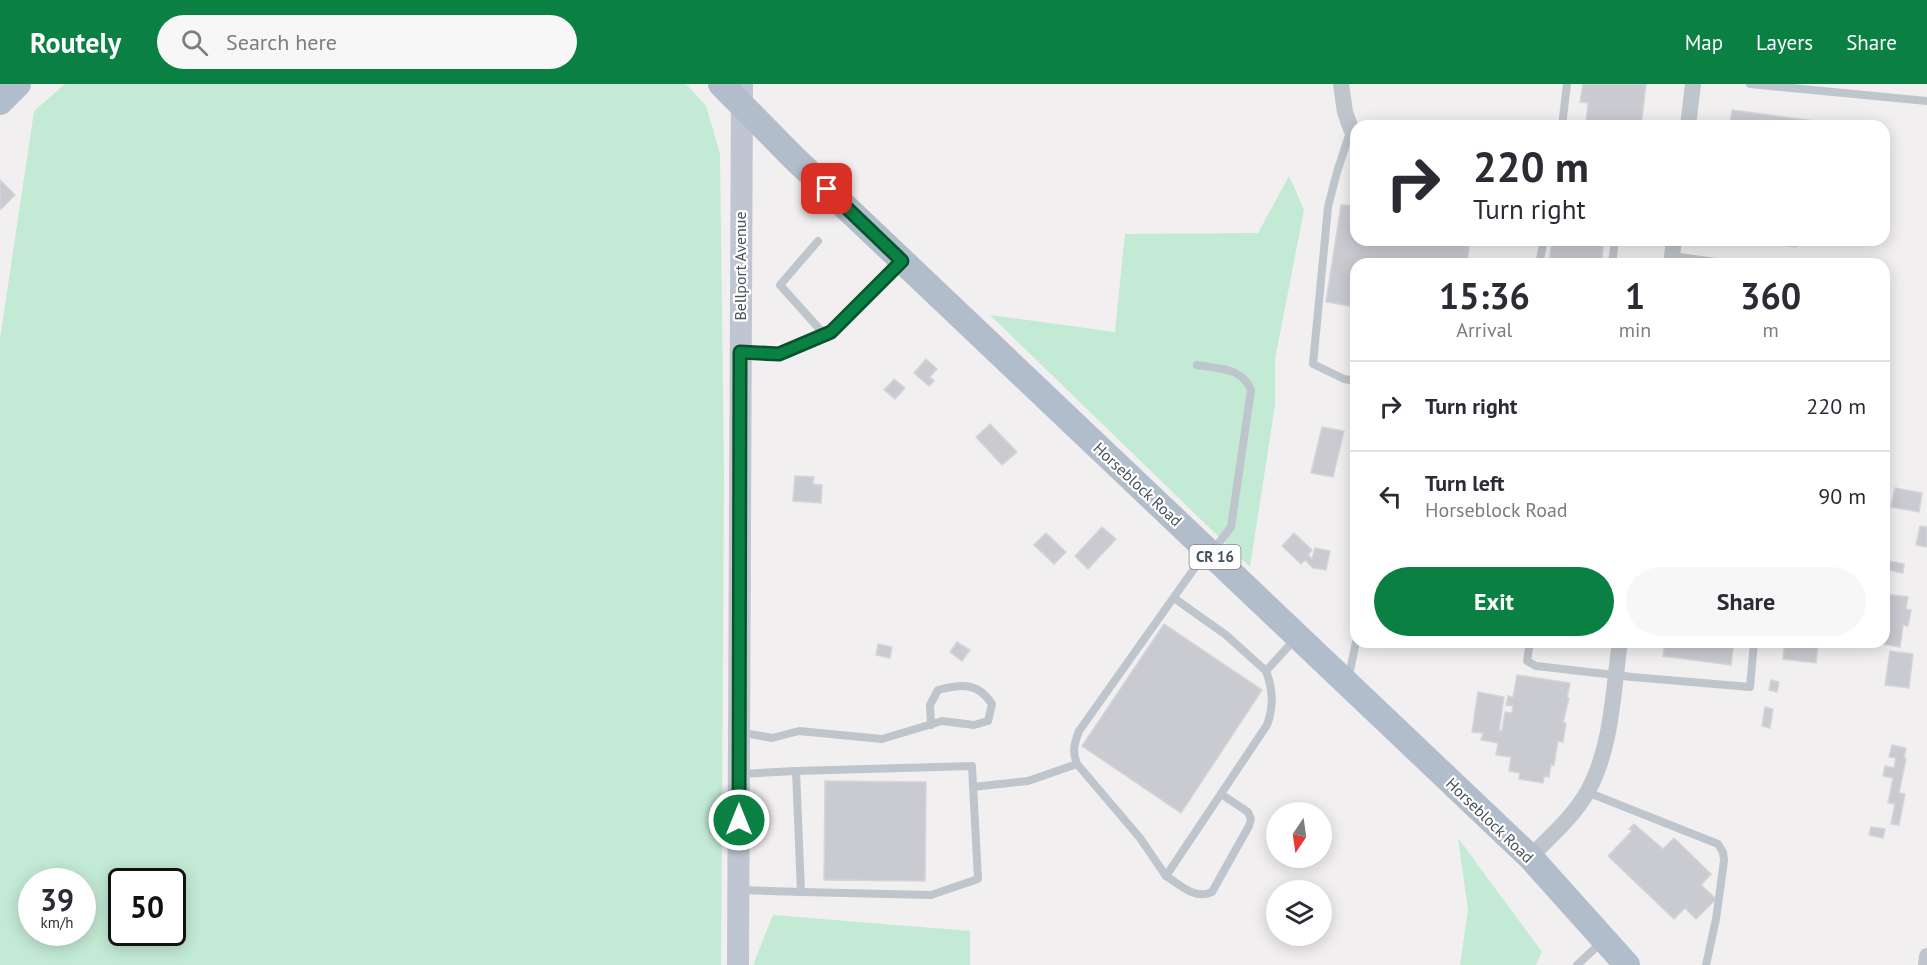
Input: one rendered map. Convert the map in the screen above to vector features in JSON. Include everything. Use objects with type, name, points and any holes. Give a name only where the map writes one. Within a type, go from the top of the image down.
[{"type":"main road","points":[[0,102],[18,84]]},
{"type":"main road","name":"Horseblock Road","points":[[721,84],[742,95],[902,261],[1530,856],[1627,965]]},
{"type":"main road","name":"Bellport Avenue","points":[[738,965],[742,95]]},
{"type":"street","points":[[1341,84],[1345,112],[1350,122]]},
{"type":"street","points":[[1689,120],[1694,84]]},
{"type":"street","points":[[1530,856],[1566,821],[1587,792],[1602,754],[1619,648]]},
{"type":"street","points":[[1926,965],[1927,956]]},
{"type":"lane","points":[[1563,120],[1567,84]]},
{"type":"lane","points":[[1750,84],[1927,101]]},
{"type":"lane","points":[[1350,140],[1337,172],[1328,207],[1313,364],[1350,380]]},
{"type":"lane","points":[[818,241],[780,285],[824,334]]},
{"type":"lane","points":[[1672,253],[1698,258]]},
{"type":"lane","points":[[740,352],[779,354],[831,332],[902,261]]},
{"type":"lane","points":[[1197,365],[1239,374],[1247,381],[1251,390],[1231,526],[1211,553],[1196,567],[1079,731],[1073,755],[1077,764],[1140,838],[1166,876],[1194,894],[1204,896],[1212,892],[1251,819],[1248,812],[1221,794]]},
{"type":"lane","points":[[1166,876],[1267,725],[1272,713],[1272,688],[1266,671],[1226,635],[1174,598]]},
{"type":"lane","points":[[1266,671],[1298,636]]},
{"type":"lane","points":[[1347,683],[1355,648]]},
{"type":"lane","points":[[1529,648],[1527,661],[1531,664],[1615,676],[1750,687],[1753,648]]},
{"type":"lane","points":[[739,732],[772,738],[799,731],[882,739],[931,725],[942,721],[974,725],[988,721],[992,704],[987,695],[975,688],[959,684],[938,690],[930,705],[931,725]]},
{"type":"lane","points":[[973,787],[1028,782],[1077,764]]},
{"type":"lane","points":[[739,890],[931,895],[978,879],[972,766],[740,774]]},
{"type":"lane","points":[[796,771],[801,892]]},
{"type":"lane","points":[[1587,792],[1718,844],[1723,852],[1724,861],[1716,919],[1706,965]]},
{"type":"lane","points":[[1577,965],[1604,939]]},
{"type":"green space","points":[[65,84],[686,84],[706,106],[720,154],[724,476],[721,965],[0,965],[0,339],[34,111]]},
{"type":"green space","points":[[1289,176],[1304,210],[1275,359],[1275,405],[1250,567],[990,315],[1115,332],[1125,234],[1258,233]]},
{"type":"green space","points":[[1458,838],[1542,952],[1536,965],[1460,965],[1468,910]]},
{"type":"green space","points":[[773,915],[970,931],[970,965],[753,965]]},
{"type":"building","points":[[1583,84],[1646,84],[1642,120],[1586,120],[1588,103],[1580,102]]},
{"type":"building","points":[[1732,110],[1806,120],[1731,120]]},
{"type":"building","points":[[0,180],[15,195],[0,210]]},
{"type":"building","points":[[1341,205],[1350,206],[1350,246],[1469,246],[1468,258],[1350,258],[1350,306],[1326,302]]},
{"type":"building","points":[[1551,246],[1603,246],[1602,258],[1550,258]]},
{"type":"building","points":[[926,359],[937,369],[930,377],[934,381],[929,386],[914,373]]},
{"type":"building","points":[[894,379],[905,388],[895,399],[884,390]]},
{"type":"building","points":[[990,424],[1017,452],[1002,465],[976,437]]},
{"type":"building","points":[[1322,427],[1344,431],[1333,477],[1311,473]]},
{"type":"building","points":[[795,476],[814,477],[813,484],[822,485],[821,503],[793,501]]},
{"type":"building","points":[[1895,488],[1922,493],[1919,512],[1891,507]]},
{"type":"building","points":[[1920,526],[1927,527],[1927,547],[1916,545]]},
{"type":"building","points":[[1102,527],[1116,539],[1088,569],[1075,556]]},
{"type":"building","points":[[1046,533],[1066,552],[1054,564],[1034,545]]},
{"type":"building","points":[[1294,533],[1312,550],[1308,555],[1312,559],[1315,548],[1330,551],[1326,570],[1313,568],[1305,560],[1301,564],[1282,546]]},
{"type":"building","points":[[1890,561],[1904,564],[1903,573],[1890,570]]},
{"type":"building","points":[[1890,595],[1908,597],[1906,609],[1911,610],[1908,626],[1903,625],[1900,647],[1890,645]]},
{"type":"building","points":[[1164,624],[1262,690],[1181,813],[1082,746]]},
{"type":"building","points":[[957,642],[970,650],[962,661],[950,652]]},
{"type":"building","points":[[878,644],[892,647],[890,658],[876,655]]},
{"type":"building","points":[[1664,648],[1733,648],[1731,665],[1663,656]]},
{"type":"building","points":[[1784,648],[1817,648],[1816,663],[1783,659]]},
{"type":"building","points":[[1890,651],[1913,654],[1909,688],[1885,685]]},
{"type":"building","points":[[1517,675],[1570,683],[1563,723],[1566,723],[1563,742],[1558,741],[1554,765],[1551,764],[1549,777],[1544,776],[1543,783],[1519,779],[1520,773],[1509,771],[1511,757],[1496,755],[1498,743],[1481,740],[1483,733],[1472,732],[1478,692],[1504,697],[1499,731],[1502,731],[1505,712],[1512,713],[1513,706],[1506,705],[1508,696],[1513,697]]},
{"type":"building","points":[[1771,680],[1779,682],[1777,692],[1769,690]]},
{"type":"building","points":[[1765,707],[1773,709],[1770,728],[1762,726]]},
{"type":"building","points":[[1892,745],[1906,748],[1899,793],[1905,794],[1899,825],[1891,824],[1895,804],[1888,803],[1893,778],[1883,776],[1885,766],[1894,768],[1896,758],[1889,757]]},
{"type":"building","points":[[825,781],[926,782],[925,881],[824,880]]},
{"type":"building","points":[[1634,824],[1663,849],[1674,838],[1711,874],[1701,885],[1716,899],[1696,919],[1685,908],[1674,919],[1608,856],[1632,831],[1629,829]]},
{"type":"building","points":[[1871,827],[1885,829],[1883,838],[1869,835]]},
{"type":"route","points":[[739,820],[740,352],[779,354],[831,332],[902,261],[827,189]]}]
